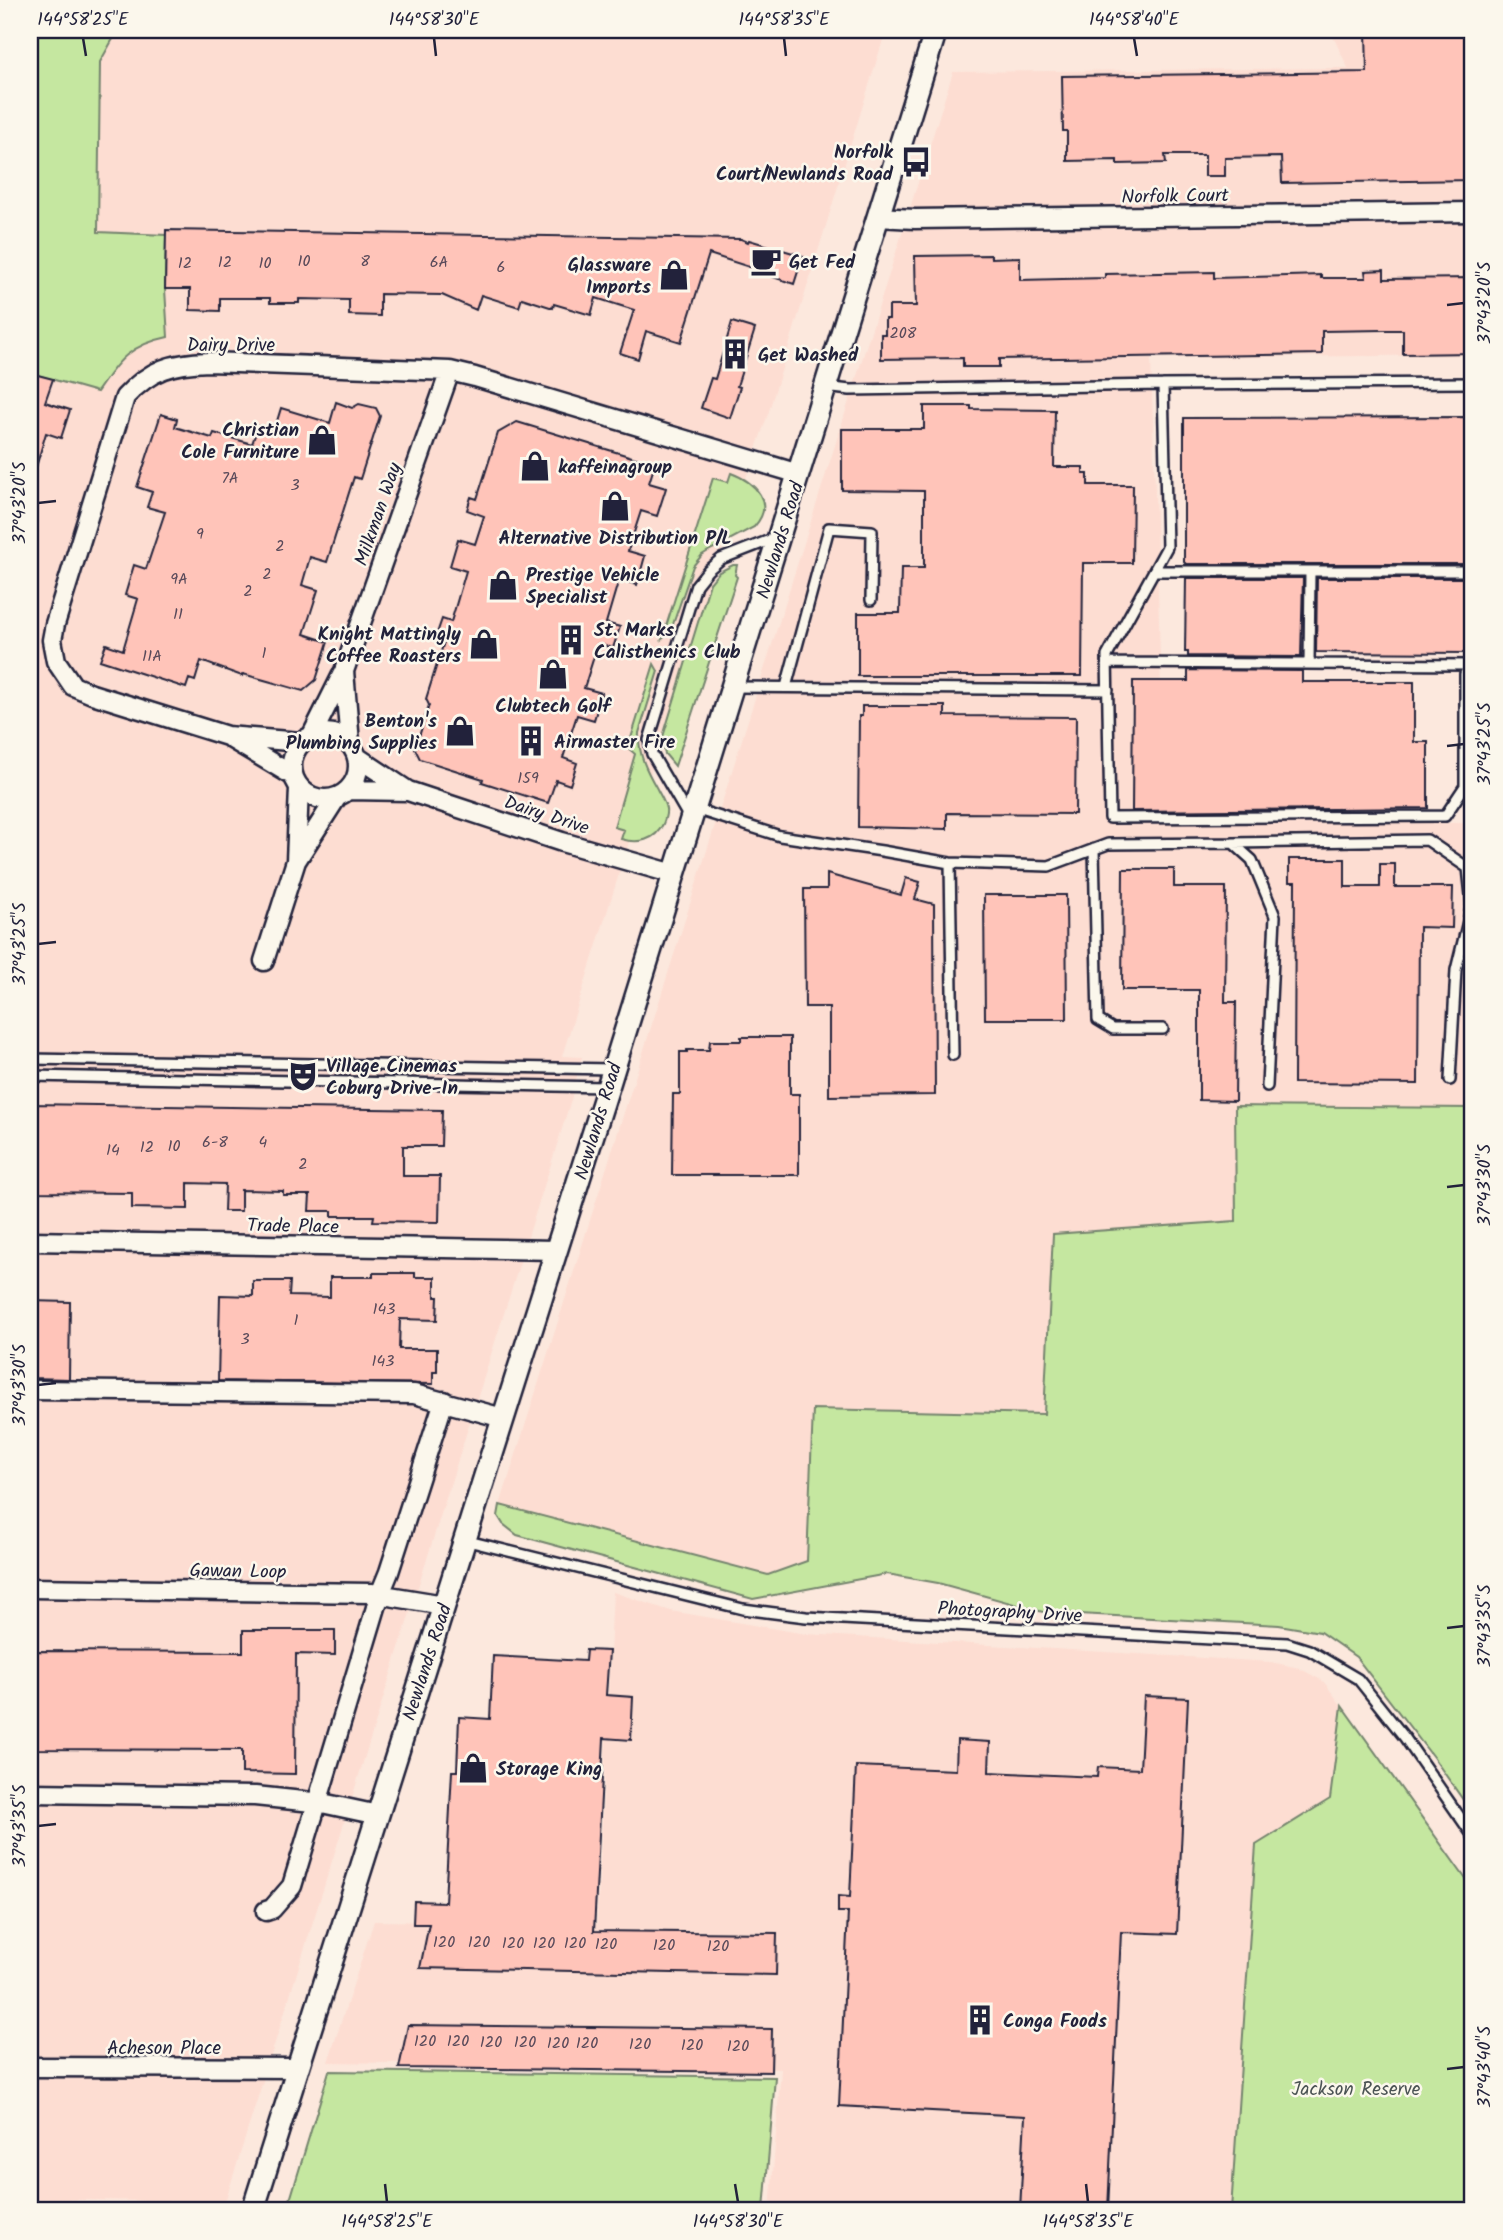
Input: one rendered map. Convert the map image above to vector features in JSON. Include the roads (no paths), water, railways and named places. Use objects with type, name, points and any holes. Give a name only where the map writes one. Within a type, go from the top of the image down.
[{"type":"street","name":"Newlands Road","points":[[253,2210],[693,815],[936,30]]},
{"type":"street","name":"Norfolk Court","points":[[877,217],[915,219],[1473,212]]},
{"type":"street","name":"Dairy Drive","points":[[295,781],[227,736],[73,686],[56,662],[52,640],[55,624],[125,397],[150,374],[184,363],[450,371],[799,474]]},
{"type":"street","name":"Milkman Way","points":[[307,738],[344,671],[450,371]]},
{"type":"street","name":"Milkman Way","points":[[344,671],[354,750]]},
{"type":"street","points":[[264,961],[296,861],[357,775],[354,750],[332,733],[307,738],[292,758],[295,781],[296,861]]},
{"type":"street","name":"Dairy Drive","points":[[227,736],[307,738]]},
{"type":"street","name":"Dairy Drive","points":[[354,750],[408,791],[562,842],[674,874]]},
{"type":"street","points":[[295,781],[317,799],[343,794]]},
{"type":"street","name":"Dairy Drive","points":[[343,794],[408,791]]},
{"type":"street","name":"Trade Place","points":[[30,1241],[556,1250]]},
{"type":"street","points":[[30,1390],[414,1394],[503,1418]]},
{"type":"street","points":[[266,1911],[272,1909],[292,1886],[380,1594],[444,1401]]},
{"type":"street","name":"Gawan Loop","points":[[30,1588],[380,1594],[444,1605]]},
{"type":"street","points":[[30,1793],[255,1796],[318,1802],[378,1815]]},
{"type":"street","name":"Acheson Place","points":[[30,2067],[298,2068]]},
{"type":"lane","points":[[825,387],[850,390],[1473,383]]},
{"type":"lane","points":[[1163,385],[1167,547],[1107,656],[1110,818],[1445,816],[1465,786],[1465,674],[1472,662]]},
{"type":"lane","points":[[786,687],[829,528],[872,531],[871,600]]},
{"type":"lane","points":[[780,536],[720,559],[696,585],[649,740],[652,754],[693,815],[780,836],[950,863],[1049,866],[1108,844],[1427,840],[1468,867],[1472,905],[1456,970],[1450,1080]]},
{"type":"lane","points":[[1154,571],[1473,571]]},
{"type":"lane","points":[[1309,664],[1310,571]]},
{"type":"lane","points":[[1107,663],[1472,662]]},
{"type":"lane","points":[[733,687],[1108,690]]},
{"type":"lane","points":[[1233,843],[1252,860],[1275,916],[1268,1086]]},
{"type":"lane","points":[[1094,849],[1098,1020],[1113,1029],[1163,1029]]},
{"type":"lane","points":[[950,863],[953,1055]]},
{"type":"lane","points":[[30,1059],[610,1078]]},
{"type":"lane","points":[[30,1076],[610,1078]]},
{"type":"lane","name":"Photography Drive","points":[[464,1540],[743,1609],[806,1617],[1287,1643],[1309,1650],[1358,1679],[1405,1738],[1473,1836]]},
{"type":"place","name":"Norfolk Court/Newlands Road","points":[[916,162]]},
{"type":"place","name":"Get Fed","points":[[766,261]]},
{"type":"place","name":"Glassware Imports","points":[[674,275]]},
{"type":"place","name":"Get Washed","points":[[735,354]]},
{"type":"place","name":"Christian Cole Furniture","points":[[322,440]]},
{"type":"place","name":"kaffeinagroup","points":[[535,466]]},
{"type":"place","name":"Alternative Distribution P/L","points":[[615,506]]},
{"type":"place","name":"Prestige Vehicle Specialist","points":[[503,585]]},
{"type":"place","name":"St. Marks Calisthenics Club","points":[[571,640]]},
{"type":"place","name":"Knight Mattingly Coffee Roasters","points":[[484,644]]},
{"type":"place","name":"Clubtech Golf","points":[[553,674]]},
{"type":"place","name":"Benton's Plumbing Supplies","points":[[460,731]]},
{"type":"place","name":"Airmaster Fire","points":[[531,741]]},
{"type":"place","name":"Village Cinemas Coburg Drive-In","points":[[303,1076]]},
{"type":"place","name":"Storage King","points":[[473,1768]]},
{"type":"place","name":"Conga Foods","points":[[980,2020]]},
{"type":"park label","name":"Jackson Reserve","points":[[1356,2088]]}]
